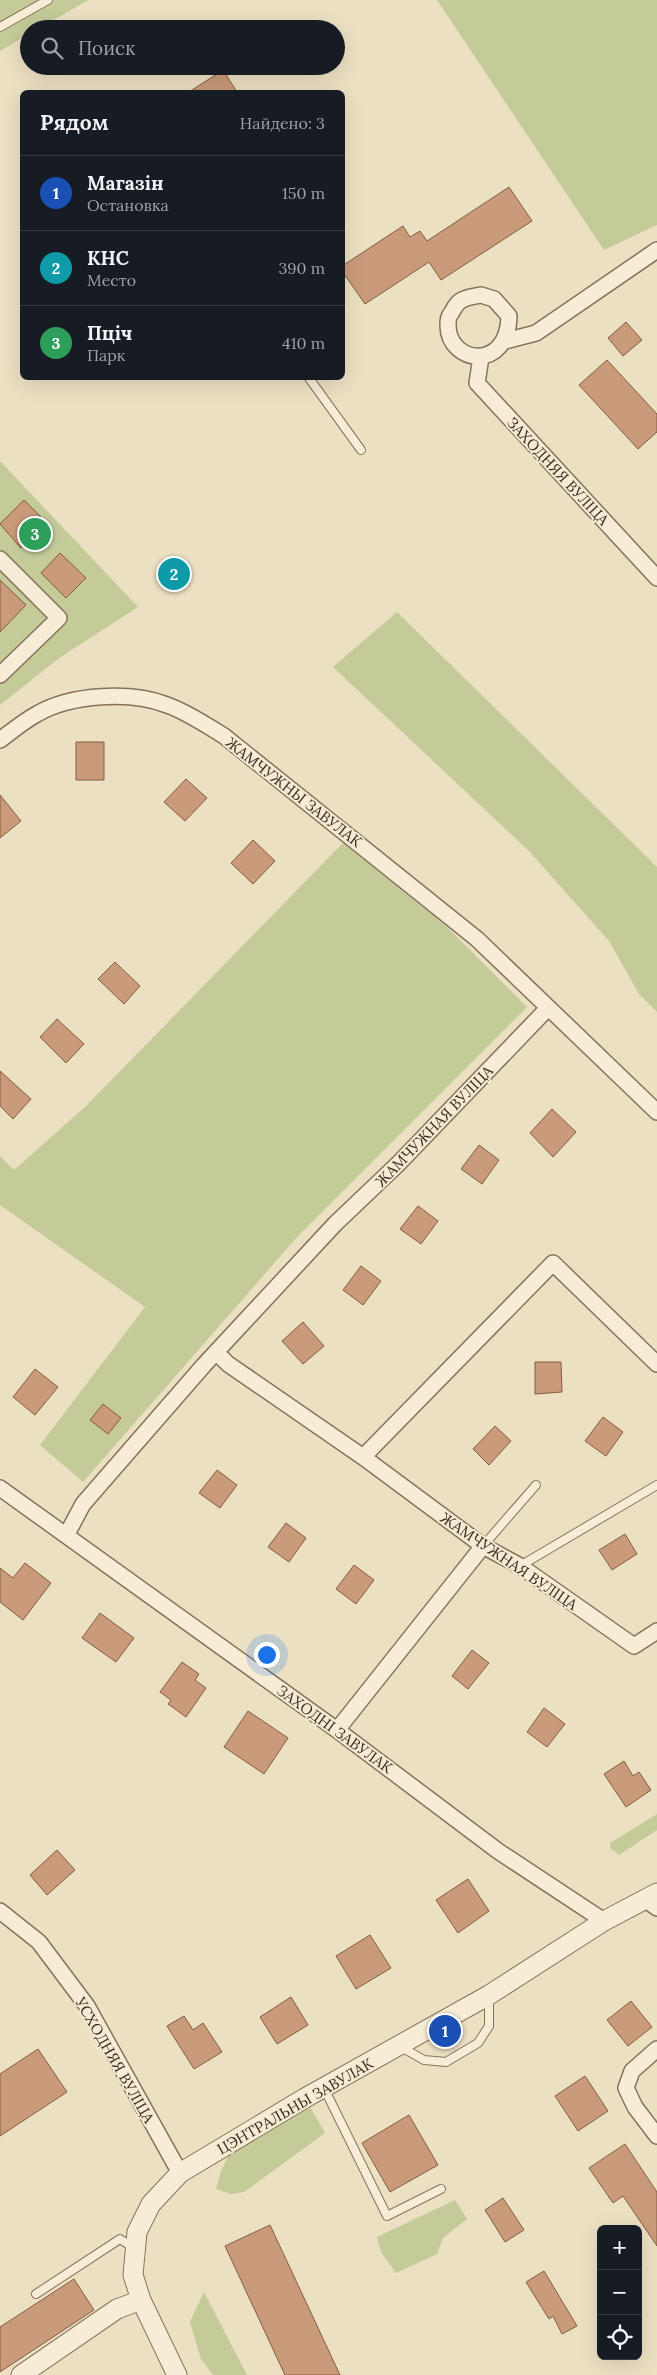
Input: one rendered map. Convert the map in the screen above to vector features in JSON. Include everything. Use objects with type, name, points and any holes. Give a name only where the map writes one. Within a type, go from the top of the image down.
[{"type":"street","points":[[505,341],[508,316],[494,299],[481,295],[461,300],[448,316],[449,336],[461,352],[481,357],[495,352],[505,341],[536,333],[657,250]]},
{"type":"street","name":"ЗАХОДНЯЯ ВУЛІЦА","points":[[481,357],[477,384],[657,578]]},
{"type":"street","points":[[0,559],[59,618],[0,675]]},
{"type":"street","name":"ЖАМЧУЖНЫ ЗАВУЛАК","points":[[0,740],[37,714],[60,704],[92,697],[121,697],[167,704],[224,736],[346,831],[477,939],[548,1008]]},
{"type":"street","points":[[548,1008],[657,1112]]},
{"type":"street","name":"ЖАМЧУЖНАЯ ВУЛІЦА","points":[[67,1534],[83,1504],[216,1352],[335,1224],[399,1163],[548,1008]]},
{"type":"street","points":[[363,1457],[553,1263],[657,1364]]},
{"type":"street","name":"ЖАМЧУЖНАЯ ВУЛІЦА","points":[[216,1352],[234,1369],[363,1457],[483,1546],[520,1566],[634,1646],[657,1631]]},
{"type":"street","points":[[0,1488],[67,1534]]},
{"type":"street","name":"ЗАХОДНІ ЗАВУЛАК","points":[[67,1534],[337,1730],[498,1851],[604,1921]]},
{"type":"street","points":[[337,1730],[483,1546]]},
{"type":"street","name":"ЦЭНТРАЛЬНЫ ЗАВУЛАК","points":[[177,2375],[141,2300],[133,2275],[134,2248],[137,2232],[151,2204],[180,2173],[324,2088],[489,1995],[604,1921],[653,1900]]},
{"type":"street","name":"УСХОДНЯЯ ВУЛІЦА","points":[[0,1912],[39,1942],[87,2006],[180,2173]]},
{"type":"street","points":[[657,2048],[632,2071],[626,2088],[635,2107],[657,2136]]},
{"type":"street","points":[[21,2375],[117,2309],[141,2300]]},
{"type":"lane","points":[[0,27],[48,0]]},
{"type":"lane","points":[[310,380],[361,450]]},
{"type":"lane","points":[[483,1546],[536,1485]]},
{"type":"lane","points":[[520,1566],[657,1485]]},
{"type":"lane","points":[[399,2046],[424,2060],[446,2062],[478,2043],[489,2026],[489,1995]]},
{"type":"lane","points":[[324,2088],[387,2216],[440,2189]]},
{"type":"lane","points":[[36,2294],[120,2239],[134,2248]]},
{"type":"green space","points":[[0,0],[88,0],[54,20],[20,20],[20,39],[0,51]]},
{"type":"green space","points":[[437,0],[657,0],[657,225],[604,250]]},
{"type":"green space","points":[[0,461],[138,607],[59,658],[0,705]]},
{"type":"green space","points":[[397,612],[657,867],[657,1012],[639,994],[609,941],[529,851],[333,667]]},
{"type":"green space","points":[[343,843],[447,927],[527,1007],[297,1237],[83,1482],[40,1445],[145,1307],[0,1205],[0,1156],[14,1170],[86,1106]]},
{"type":"green space","points":[[657,1814],[657,1830],[619,1855],[610,1848],[610,1843]]},
{"type":"green space","points":[[305,2098],[325,2133],[244,2192],[231,2194],[216,2189],[221,2171],[238,2137]]},
{"type":"green space","points":[[455,2200],[467,2219],[443,2238],[437,2254],[396,2273],[381,2252],[377,2237]]},
{"type":"green space","points":[[204,2292],[247,2375],[213,2375],[201,2359],[190,2322]]},
{"type":"building","points":[[215,75],[226,75],[236,90],[192,90]]},
{"type":"building","points":[[509,187],[532,221],[441,280],[429,262],[365,304],[345,275],[345,264],[403,226],[410,237],[420,231],[427,241]]},
{"type":"building","points":[[626,322],[642,340],[623,356],[608,338]]},
{"type":"building","points":[[607,360],[657,414],[657,432],[638,449],[579,385]]},
{"type":"building","points":[[24,500],[46,522],[21,548],[0,524]]},
{"type":"building","points":[[60,553],[86,578],[66,598],[41,573]]},
{"type":"building","points":[[174,558],[190,574],[173,590],[158,573]]},
{"type":"building","points":[[0,580],[26,605],[0,632]]},
{"type":"building","points":[[76,742],[104,742],[104,780],[76,780]]},
{"type":"building","points":[[186,779],[207,798],[185,821],[164,802]]},
{"type":"building","points":[[0,795],[21,821],[0,838]]},
{"type":"building","points":[[253,840],[275,861],[253,884],[231,863]]},
{"type":"building","points":[[115,962],[140,986],[124,1004],[98,979]]},
{"type":"building","points":[[57,1019],[84,1044],[66,1063],[40,1037]]},
{"type":"building","points":[[0,1071],[31,1099],[13,1119],[0,1106]]},
{"type":"building","points":[[552,1109],[576,1132],[553,1157],[530,1133]]},
{"type":"building","points":[[479,1145],[499,1160],[482,1184],[461,1169]]},
{"type":"building","points":[[418,1206],[438,1221],[421,1244],[400,1229]]},
{"type":"building","points":[[361,1266],[381,1281],[363,1305],[343,1290]]},
{"type":"building","points":[[303,1322],[324,1346],[303,1364],[282,1341]]},
{"type":"building","points":[[535,1362],[561,1362],[562,1392],[535,1394]]},
{"type":"building","points":[[35,1369],[58,1387],[35,1415],[13,1397]]},
{"type":"building","points":[[103,1404],[121,1418],[108,1434],[90,1420]]},
{"type":"building","points":[[603,1417],[623,1432],[606,1456],[585,1441]]},
{"type":"building","points":[[495,1426],[511,1441],[489,1465],[473,1449]]},
{"type":"building","points":[[217,1470],[237,1485],[220,1508],[199,1493]]},
{"type":"building","points":[[286,1523],[306,1538],[289,1562],[268,1547]]},
{"type":"building","points":[[625,1534],[637,1554],[612,1570],[599,1550]]},
{"type":"building","points":[[25,1563],[51,1583],[23,1620],[0,1602],[0,1568],[13,1578]]},
{"type":"building","points":[[354,1565],[374,1580],[356,1604],[336,1589]]},
{"type":"building","points":[[100,1613],[134,1638],[116,1662],[82,1638]]},
{"type":"building","points":[[472,1650],[489,1663],[468,1689],[452,1676]]},
{"type":"building","points":[[182,1662],[199,1674],[195,1680],[206,1688],[186,1717],[168,1704],[171,1700],[160,1692]]},
{"type":"building","points":[[544,1708],[565,1724],[547,1747],[527,1732]]},
{"type":"building","points":[[248,1711],[288,1738],[264,1774],[224,1747]]},
{"type":"building","points":[[624,1761],[633,1776],[639,1772],[651,1790],[626,1807],[604,1774]]},
{"type":"building","points":[[57,1850],[75,1870],[47,1895],[30,1875]]},
{"type":"building","points":[[468,1879],[489,1911],[458,1933],[436,1900]]},
{"type":"building","points":[[370,1935],[391,1968],[356,1989],[336,1956]]},
{"type":"building","points":[[291,1997],[308,2025],[277,2044],[260,2017]]},
{"type":"building","points":[[631,2001],[652,2027],[628,2046],[607,2020]]},
{"type":"building","points":[[184,2016],[193,2030],[203,2023],[222,2052],[194,2069],[167,2026]]},
{"type":"building","points":[[38,2049],[67,2092],[0,2136],[0,2074]]},
{"type":"building","points":[[585,2076],[608,2111],[578,2131],[555,2096]]},
{"type":"building","points":[[409,2115],[438,2165],[390,2192],[362,2143]]},
{"type":"building","points":[[625,2144],[657,2192],[657,2246],[623,2196],[613,2203],[589,2168]]},
{"type":"building","points":[[503,2198],[524,2230],[505,2242],[485,2210]]},
{"type":"building","points":[[270,2225],[340,2375],[285,2375],[225,2246]]},
{"type":"building","points":[[544,2271],[577,2326],[562,2334],[553,2316],[549,2319],[526,2282]]},
{"type":"building","points":[[74,2279],[94,2310],[0,2372],[0,2327]]},
{"type":"place","name":"Пціч","points":[[35,534]]},
{"type":"place","name":"КНС","points":[[174,574]]},
{"type":"place","name":"Магазін","points":[[445,2031]]}]
